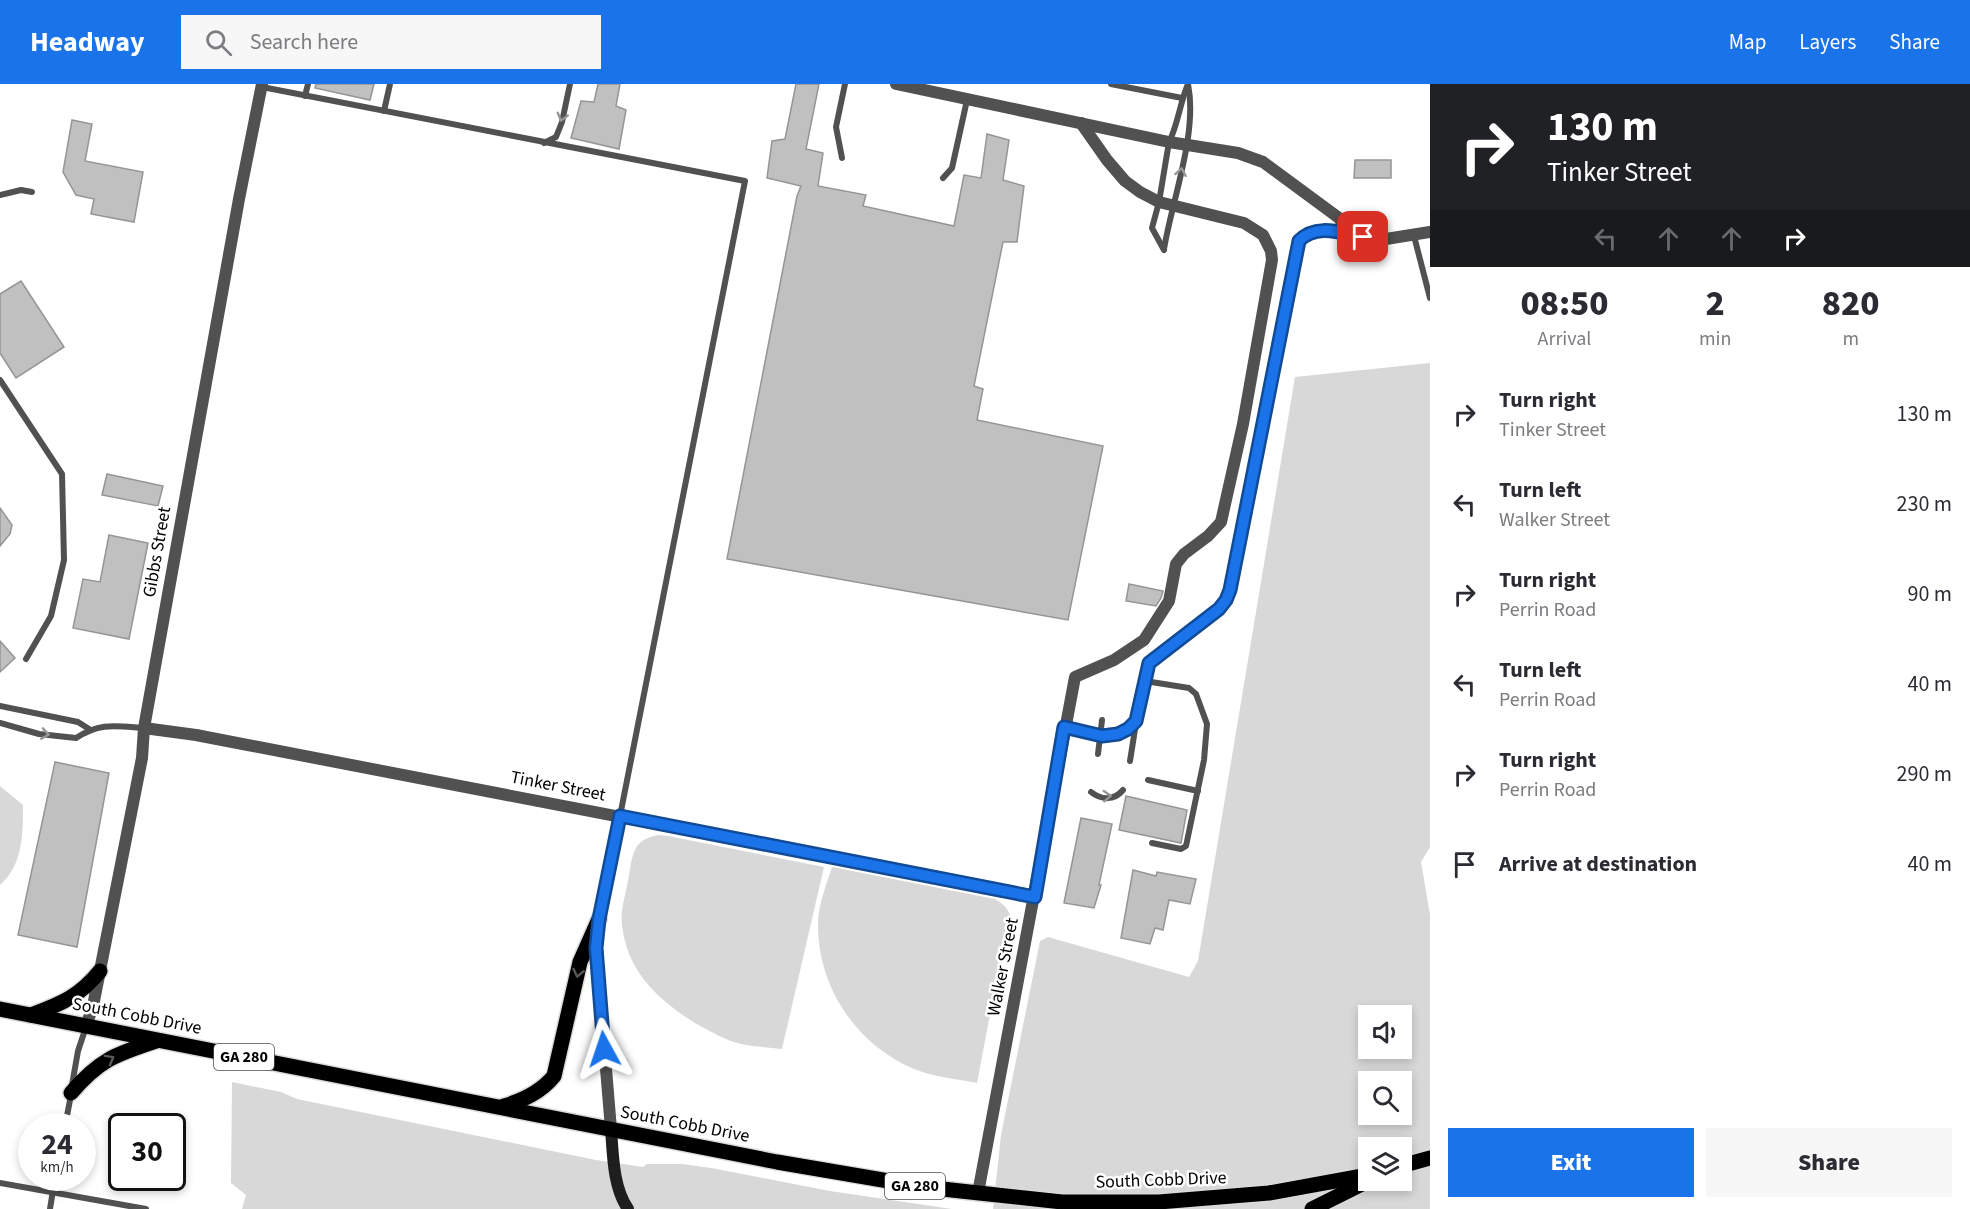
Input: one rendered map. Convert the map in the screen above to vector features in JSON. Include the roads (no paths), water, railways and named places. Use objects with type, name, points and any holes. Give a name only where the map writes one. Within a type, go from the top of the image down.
[{"type":"main road","points":[[501,1107],[532,1095],[542,1089],[554,1076],[580,962],[599,919]]},
{"type":"main road","points":[[31,1015],[71,998],[89,984],[100,971]]},
{"type":"main road","name":"South Cobb Drive","points":[[0,1009],[852,1176],[978,1193],[1062,1202],[1159,1202],[1269,1193],[1358,1176]]},
{"type":"main road","points":[[71,1093],[88,1073],[106,1060],[124,1051],[159,1040]]},
{"type":"main road","points":[[611,1129],[615,1170],[619,1188],[628,1209]]},
{"type":"main road","points":[[1412,1163],[1430,1158]]},
{"type":"main road","points":[[1312,1209],[1358,1186]]},
{"type":"street","points":[[896,84],[1168,142],[1238,153],[1263,162],[1339,218],[1351,235]]},
{"type":"street","name":"Gibbs Street","points":[[86,1026],[93,1006],[142,758],[144,728],[239,199],[262,86]]},
{"type":"street","points":[[1082,123],[1107,160],[1125,181],[1159,202],[1175,204]]},
{"type":"street","name":"Walker Street","points":[[978,1193],[1075,677],[1114,660],[1144,640],[1168,601],[1176,564],[1184,554],[1208,536],[1221,522],[1243,424],[1271,268],[1271,251],[1263,235],[1244,223],[1175,204]]},
{"type":"street","points":[[1064,727],[1100,735],[1118,734],[1128,729],[1136,721],[1147,669],[1154,657],[1219,609],[1226,600],[1230,590],[1299,241],[1311,232],[1320,230],[1386,239],[1430,232]]},
{"type":"street","name":"Tinker Street","points":[[144,728],[196,735],[1035,897]]},
{"type":"street","points":[[611,1129],[596,948],[599,919],[620,816]]},
{"type":"lane","points":[[305,96],[308,84]]},
{"type":"lane","points":[[384,111],[390,84]]},
{"type":"lane","points":[[544,143],[556,136],[562,122],[570,84]]},
{"type":"lane","points":[[842,158],[836,127],[845,84]]},
{"type":"lane","points":[[1111,84],[1182,98]]},
{"type":"lane","points":[[1188,84],[1191,100],[1186,144],[1164,250],[1152,228],[1159,202],[1168,142],[1188,84]]},
{"type":"lane","points":[[262,86],[745,181],[620,816]]},
{"type":"lane","points":[[943,178],[952,168],[968,99]]},
{"type":"lane","points":[[0,195],[21,190],[32,192]]},
{"type":"lane","points":[[1414,236],[1430,298]]},
{"type":"lane","points":[[0,380],[62,474],[64,560],[51,616],[26,659]]},
{"type":"lane","points":[[1144,681],[1189,688],[1196,694],[1207,724],[1204,760],[1186,846],[1180,849],[1152,843]]},
{"type":"lane","points":[[0,706],[78,722],[89,729]]},
{"type":"lane","points":[[1098,754],[1102,720]]},
{"type":"lane","points":[[1130,761],[1136,721]]},
{"type":"lane","points":[[0,723],[39,734],[76,738],[89,729],[108,726],[144,728]]},
{"type":"lane","points":[[1148,780],[1198,791]]},
{"type":"lane","points":[[1091,792],[1098,797],[1111,798],[1119,795],[1123,790]]},
{"type":"lane","points":[[67,1113],[78,1052],[86,1026]]},
{"type":"lane","points":[[0,1183],[146,1209]]},
{"type":"lane","points":[[50,1209],[52,1192]]}]
